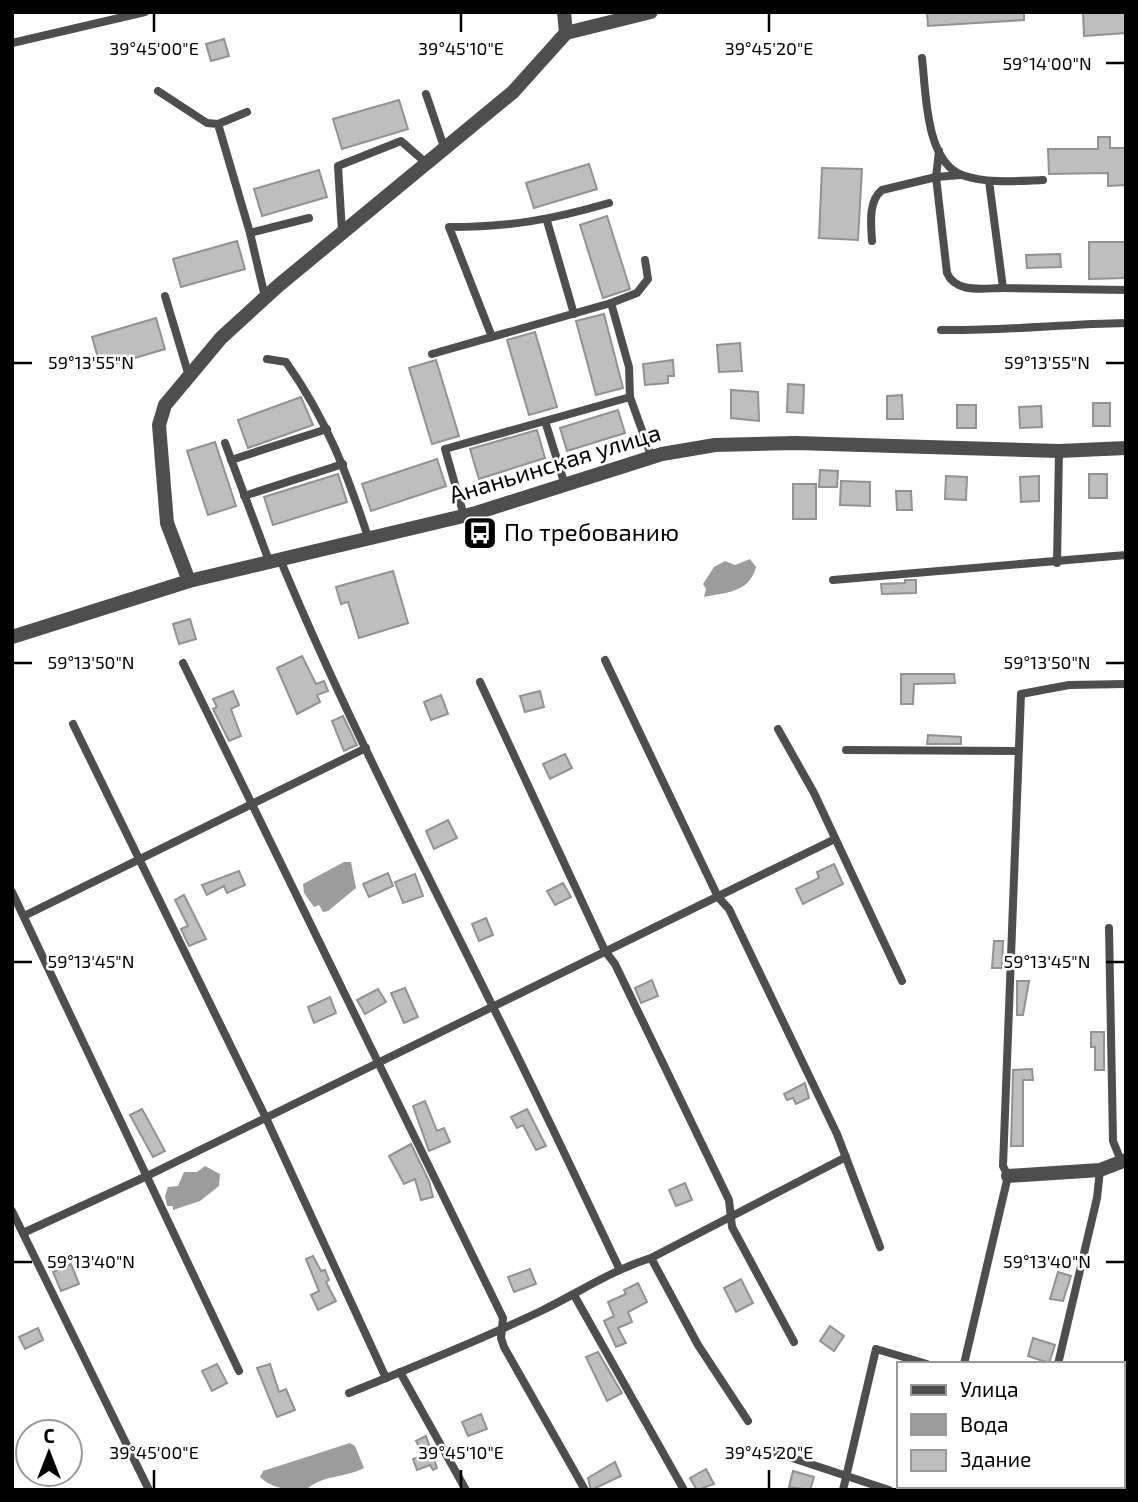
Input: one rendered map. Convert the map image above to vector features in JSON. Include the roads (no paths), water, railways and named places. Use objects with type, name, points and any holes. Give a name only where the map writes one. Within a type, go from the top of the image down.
[{"type":"street","points":[[564,12],[566,33]]},
{"type":"street","points":[[189,581],[167,523],[159,425],[165,405],[221,338],[265,297],[425,162],[513,92],[566,33],[650,12]]},
{"type":"street","name":"Ананьинская улица","points":[[12,637],[189,581],[464,516],[652,458],[715,445],[1059,451],[1126,448]]},
{"type":"street","points":[[1008,1176],[1100,1170],[1123,1161]]},
{"type":"lane","points":[[12,43],[145,12]]},
{"type":"lane","points":[[922,58],[931,136],[939,151],[961,175]]},
{"type":"lane","points":[[158,91],[207,123],[218,124],[247,112]]},
{"type":"lane","points":[[426,93],[444,147]]},
{"type":"lane","points":[[218,124],[250,233],[265,297]]},
{"type":"lane","points":[[342,232],[338,166],[401,141],[425,162]]},
{"type":"lane","points":[[939,151],[936,177],[943,260],[950,281],[965,288],[1126,290]]},
{"type":"lane","points":[[872,241],[871,216],[876,194],[882,190],[936,177],[961,175],[989,181],[1043,180]]},
{"type":"lane","points":[[989,181],[1003,288]]},
{"type":"lane","points":[[492,337],[449,227],[497,227],[547,221],[609,203]]},
{"type":"lane","points":[[250,233],[309,218]]},
{"type":"lane","points":[[547,221],[574,314]]},
{"type":"lane","points":[[432,354],[611,303],[637,293],[648,279],[645,260]]},
{"type":"lane","points":[[165,296],[189,376]]},
{"type":"lane","points":[[611,303],[629,367],[630,397],[652,458]]},
{"type":"lane","points":[[941,330],[996,331],[1073,323],[1126,323]]},
{"type":"lane","points":[[267,359],[286,362],[316,404],[343,464],[369,540]]},
{"type":"lane","points":[[464,516],[445,449],[630,397]]},
{"type":"lane","points":[[545,421],[565,485]]},
{"type":"lane","points":[[231,460],[327,429]]},
{"type":"lane","points":[[225,443],[244,496],[366,748],[400,825],[492,1004],[619,1268]]},
{"type":"lane","points":[[1057,563],[1059,451]]},
{"type":"lane","points":[[244,496],[343,464]]},
{"type":"lane","points":[[833,580],[1057,563],[1126,555]]},
{"type":"lane","points":[[605,660],[718,897],[729,909],[846,1157],[880,1247]]},
{"type":"lane","points":[[183,663],[380,1061],[503,1318],[504,1347],[585,1490]]},
{"type":"lane","points":[[480,682],[605,951],[615,964],[729,1200],[733,1215],[732,1227],[794,1342]]},
{"type":"lane","points":[[964,1362],[1008,1176],[1003,1166],[1021,694],[1069,685],[1126,684]]},
{"type":"lane","points":[[73,724],[266,1118],[386,1378]]},
{"type":"lane","points":[[778,729],[835,839],[902,981]]},
{"type":"lane","points":[[24,916],[366,748]]},
{"type":"lane","points":[[846,750],[1018,751]]},
{"type":"lane","points":[[23,1233],[147,1176],[492,1004],[835,839]]},
{"type":"lane","points":[[12,892],[239,1371]]},
{"type":"lane","points":[[1109,928],[1113,1141],[1123,1161]]},
{"type":"lane","points":[[349,1393],[502,1330],[574,1295],[619,1268],[651,1258],[846,1157]]},
{"type":"lane","points":[[1059,1362],[1097,1198],[1100,1170]]},
{"type":"lane","points":[[12,1211],[149,1490]]},
{"type":"lane","points":[[651,1258],[698,1345],[748,1421]]},
{"type":"lane","points":[[574,1295],[684,1490]]},
{"type":"lane","points":[[843,1490],[876,1349],[920,1362]]},
{"type":"lane","points":[[400,1372],[466,1490]]},
{"type":"lane","points":[[774,1452],[889,1490]]},
{"type":"water","points":[[750,559],[756,567],[753,576],[742,587],[704,597],[706,589],[703,584],[714,567],[725,561],[735,565]]},
{"type":"water","points":[[344,862],[351,862],[356,888],[328,911],[323,912],[319,905],[314,907],[304,893],[303,884]]},
{"type":"water","points":[[205,1166],[220,1174],[219,1186],[200,1201],[173,1210],[173,1206],[167,1206],[165,1196],[168,1187],[178,1186],[184,1172],[197,1172]]},
{"type":"water","points":[[350,1443],[355,1446],[364,1468],[357,1471],[326,1479],[306,1490],[275,1486],[260,1477],[263,1471]]},
{"type":"place","name":"По требованию","points":[[480,533]]}]
